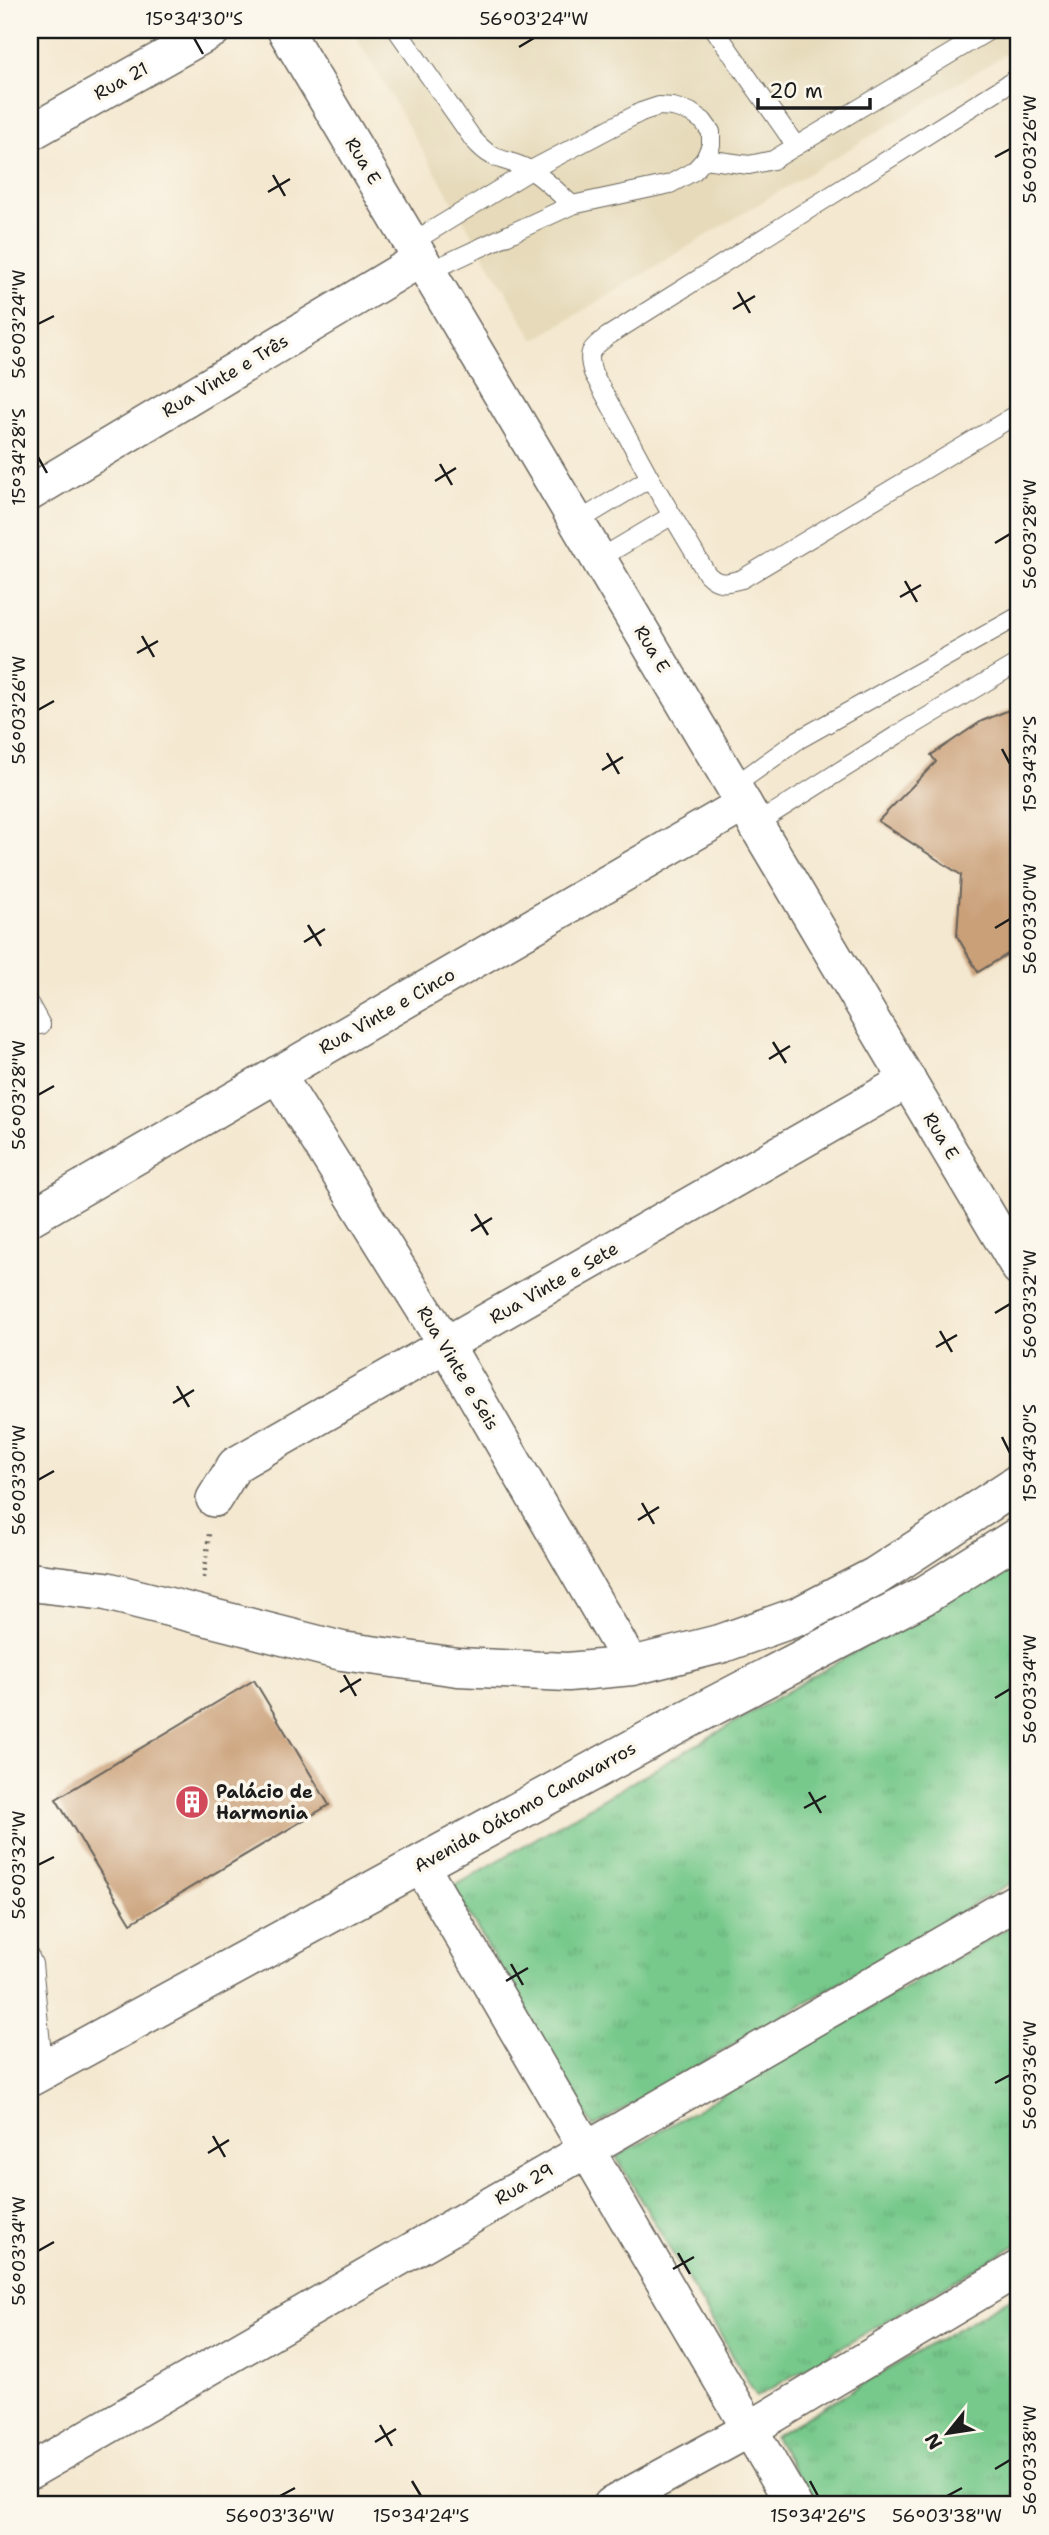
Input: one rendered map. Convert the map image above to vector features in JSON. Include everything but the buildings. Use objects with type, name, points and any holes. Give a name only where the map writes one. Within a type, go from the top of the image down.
[{"type":"main road","points":[[30,1582],[106,1591],[342,1651],[458,1667],[568,1672],[632,1667],[723,1643],[799,1616],[876,1576],[1019,1483]]},
{"type":"main road","name":"Avenida Oátomo Canavarros","points":[[37,2073],[686,1720],[925,1595],[1019,1536]]},
{"type":"street","name":"Rua 21","points":[[30,133],[213,30]]},
{"type":"street","name":"Rua E","points":[[285,30],[1019,1268]]},
{"type":"street","name":"Rua Vinte e Três","points":[[30,493],[420,258]]},
{"type":"street","name":"Rua Vinte e Cinco","points":[[30,1218],[745,805]]},
{"type":"street","name":"Rua Vinte e Seis","points":[[277,1074],[446,1345],[632,1667]]},
{"type":"street","name":"Rua Vinte e Sete","points":[[214,1499],[235,1465],[908,1080]]},
{"type":"street","points":[[420,1864],[794,2505]]},
{"type":"street","name":"Rua 29","points":[[30,2471],[1019,1900]]},
{"type":"street","points":[[611,2505],[750,2429],[1019,2268]]},
{"type":"lane","points":[[397,30],[485,153],[497,160],[531,170],[572,205]]},
{"type":"lane","points":[[715,30],[796,146]]},
{"type":"lane","points":[[705,159],[750,165],[773,159],[990,30]]},
{"type":"lane","points":[[1019,77],[593,347],[589,359],[593,373],[671,516],[707,574],[715,582],[727,583],[742,579],[1019,413]]},
{"type":"lane","points":[[659,106],[690,112],[712,132],[711,145],[705,159],[694,171],[670,184],[572,205],[420,258],[531,170],[641,112],[659,106]]},
{"type":"lane","points":[[577,522],[650,478]]},
{"type":"lane","points":[[599,559],[671,516]]},
{"type":"lane","points":[[745,805],[798,740],[1019,616]]},
{"type":"lane","points":[[745,805],[897,735],[1019,663]]},
{"type":"lane","points":[[30,1005],[41,1025]]},
{"type":"lane","points":[[30,1957],[33,1964],[43,2063],[37,2073]]},
{"type":"path","points":[[200,1614],[214,1499]]},
{"type":"shaded area","points":[[352,30],[1019,30],[1019,46],[534,340]]},
{"type":"green space","points":[[1019,1556],[1019,1878],[593,2127],[453,1887]]},
{"type":"green space","points":[[1019,1921],[1019,2243],[757,2397],[616,2157]]},
{"type":"green space","points":[[1019,2293],[1019,2505],[815,2505],[774,2436]]},
{"type":"place","name":"Palácio de Harmonia","points":[[192,1802]]}]
